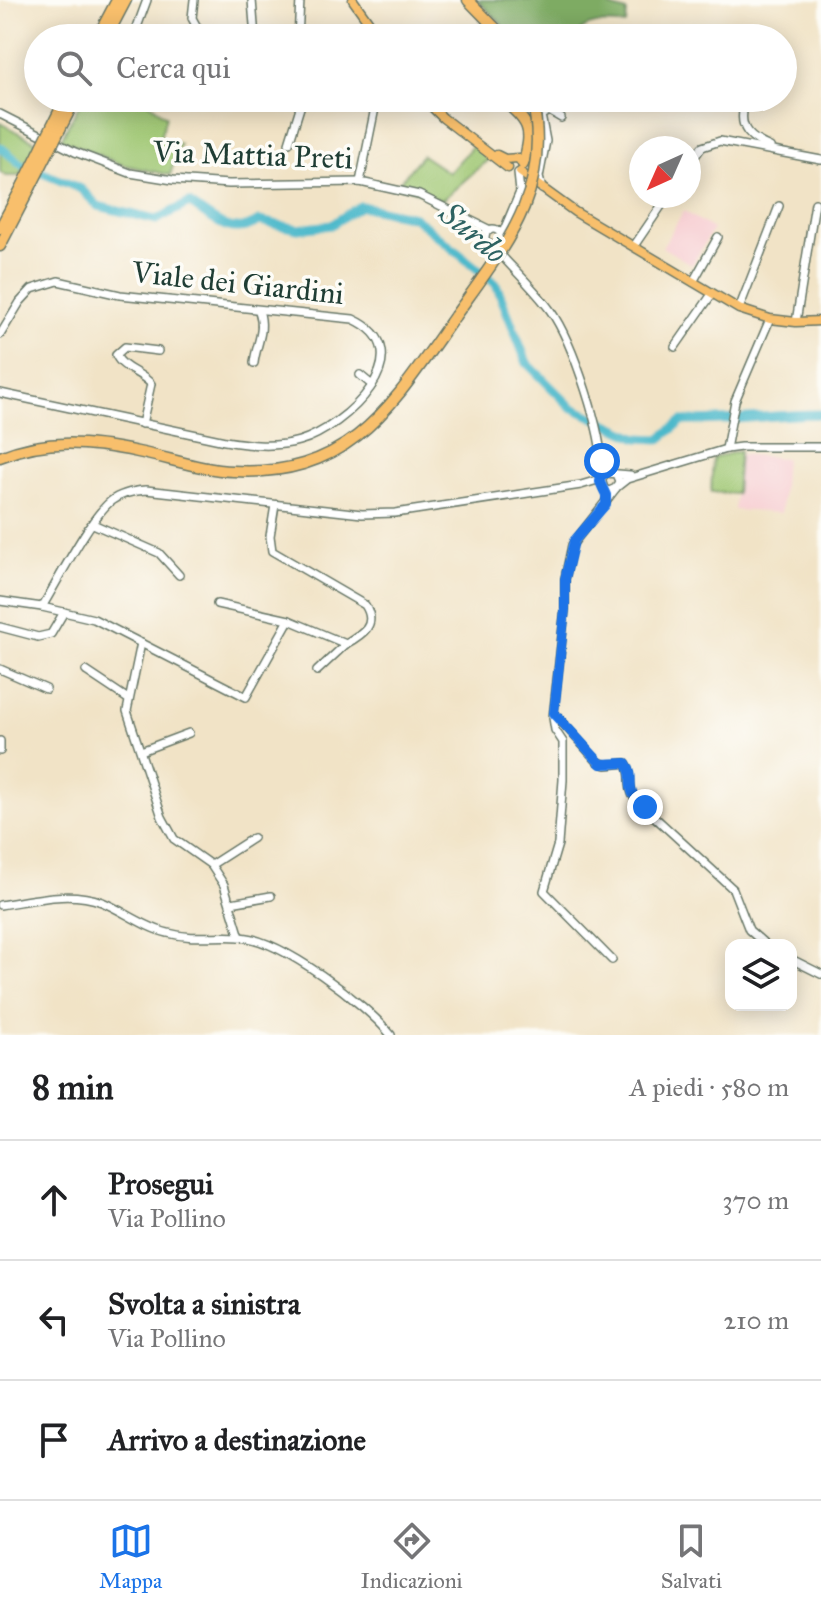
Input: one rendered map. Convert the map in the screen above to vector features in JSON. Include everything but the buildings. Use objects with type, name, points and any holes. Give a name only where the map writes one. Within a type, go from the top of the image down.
[{"type":"highway","points":[[104,24],[117,0]]},
{"type":"highway","points":[[113,24],[126,0]]},
{"type":"highway","points":[[468,0],[492,24]]},
{"type":"highway","points":[[479,9],[487,24]]},
{"type":"highway","points":[[0,246],[61,112]]},
{"type":"highway","points":[[56,127],[66,112]]},
{"type":"highway","points":[[516,112],[525,120],[530,133],[528,145],[517,167]]},
{"type":"highway","points":[[0,457],[36,446],[73,442],[103,445],[231,471],[272,471],[310,463],[340,449],[372,425],[396,399],[514,230],[529,196],[538,155],[533,112]]},
{"type":"highway","points":[[0,228],[26,187]]},
{"type":"main road","points":[[353,0],[370,24]]},
{"type":"main road","points":[[437,112],[489,152],[517,167],[575,212],[739,309],[770,319],[821,321]]},
{"type":"street","points":[[138,24],[147,0]]},
{"type":"street","points":[[194,0],[192,18],[195,24]]},
{"type":"street","points":[[252,0],[254,24]]},
{"type":"street","points":[[299,24],[300,0]]},
{"type":"street","points":[[289,143],[299,112]]},
{"type":"street","points":[[360,182],[374,112]]},
{"type":"street","points":[[520,192],[537,185],[546,141],[541,115],[547,112]]},
{"type":"street","points":[[551,112],[561,118]]},
{"type":"street","points":[[744,112],[743,125],[749,136],[778,151]]},
{"type":"street","name":"Via Mattia Preti","points":[[0,114],[75,152],[130,173],[229,184],[360,182],[419,195],[499,232],[494,241],[463,216]]},
{"type":"street","points":[[701,148],[720,141],[821,160]]},
{"type":"street","points":[[494,241],[520,192],[517,167]]},
{"type":"street","points":[[796,322],[815,203]]},
{"type":"street","points":[[739,309],[779,206]]},
{"type":"street","points":[[634,246],[660,208]]},
{"type":"street","points":[[507,221],[491,230],[494,241],[557,322],[574,358],[600,451],[606,504]]},
{"type":"street","points":[[693,282],[718,237]]},
{"type":"street","name":"Viale dei Giardini","points":[[0,335],[20,302],[32,289],[58,281],[120,295],[353,319],[367,326],[378,338],[383,355],[378,375],[347,415],[301,441],[277,445],[256,446],[225,441],[0,393]]},
{"type":"street","points":[[675,347],[712,294]]},
{"type":"street","points":[[254,363],[256,345],[261,339],[259,311]]},
{"type":"street","points":[[726,449],[735,401],[770,319]]},
{"type":"street","points":[[142,424],[151,384],[144,376],[119,361],[116,355],[125,347],[158,351]]},
{"type":"street","points":[[360,375],[372,385]]},
{"type":"street","points":[[42,607],[93,524],[110,502],[126,492],[146,490],[362,514],[395,513],[581,485],[602,483],[612,491],[627,479],[726,449],[821,447]]},
{"type":"street","points":[[600,451],[619,478],[606,504],[572,545],[565,579],[565,609],[554,713],[555,730],[563,742],[563,780],[558,844],[544,891],[612,960]]},
{"type":"street","points":[[602,483],[608,472],[626,476],[644,474]]},
{"type":"street","points":[[275,505],[270,536],[272,551],[365,605],[371,614],[371,623],[365,633],[346,644],[317,671]]},
{"type":"street","points":[[93,524],[159,553],[179,575]]},
{"type":"street","points":[[0,601],[94,619],[246,697],[289,620]]},
{"type":"street","points":[[217,604],[289,620],[346,644]]},
{"type":"street","points":[[0,627],[38,637],[51,634],[64,612]]},
{"type":"street","points":[[141,643],[127,711],[162,817],[174,839],[211,865],[224,885],[240,937]]},
{"type":"street","points":[[0,669],[46,689]]},
{"type":"street","points":[[86,671],[128,699]]},
{"type":"street","points":[[554,713],[601,764],[626,763],[631,770],[630,789],[635,799],[733,889],[749,930],[759,939]]},
{"type":"street","points":[[141,751],[189,733]]},
{"type":"street","points":[[0,741],[0,751]]},
{"type":"street","points":[[211,865],[253,838]]},
{"type":"street","points":[[0,905],[75,896],[101,902],[165,933],[201,939],[240,937],[265,942],[292,955],[377,1018],[388,1034]]},
{"type":"street","points":[[231,903],[271,896]]},
{"type":"street","points":[[797,962],[821,974]]},
{"type":"shaded area","points":[[684,211],[713,229],[692,265],[662,247]]},
{"type":"shaded area","points":[[739,454],[785,458],[781,513],[734,510]]},
{"type":"green space","points":[[477,0],[606,0],[611,7],[627,12],[626,24],[501,24]]},
{"type":"green space","points":[[75,112],[161,112],[166,116],[160,138],[180,144],[170,175],[120,164],[61,139]]},
{"type":"green space","points":[[0,123],[38,143],[20,176],[6,176],[0,172]]},
{"type":"green space","points":[[474,144],[491,157],[442,200],[397,185],[422,155],[449,173]]},
{"type":"green space","points":[[739,451],[736,494],[711,492],[713,458]]},
{"type":"waterway","name":"Surdo","points":[[0,147],[21,164],[81,189],[98,206],[156,220],[189,203],[222,225],[240,228],[259,221],[298,229],[331,225],[360,206],[414,217],[496,284],[527,363],[571,407],[638,438],[660,439],[682,421],[821,414]]},
{"type":"route","points":[[602,461],[600,482],[606,504],[574,541],[565,579],[565,609],[554,713],[593,759],[606,765],[626,763],[631,770],[629,785],[632,794],[645,807]]}]
